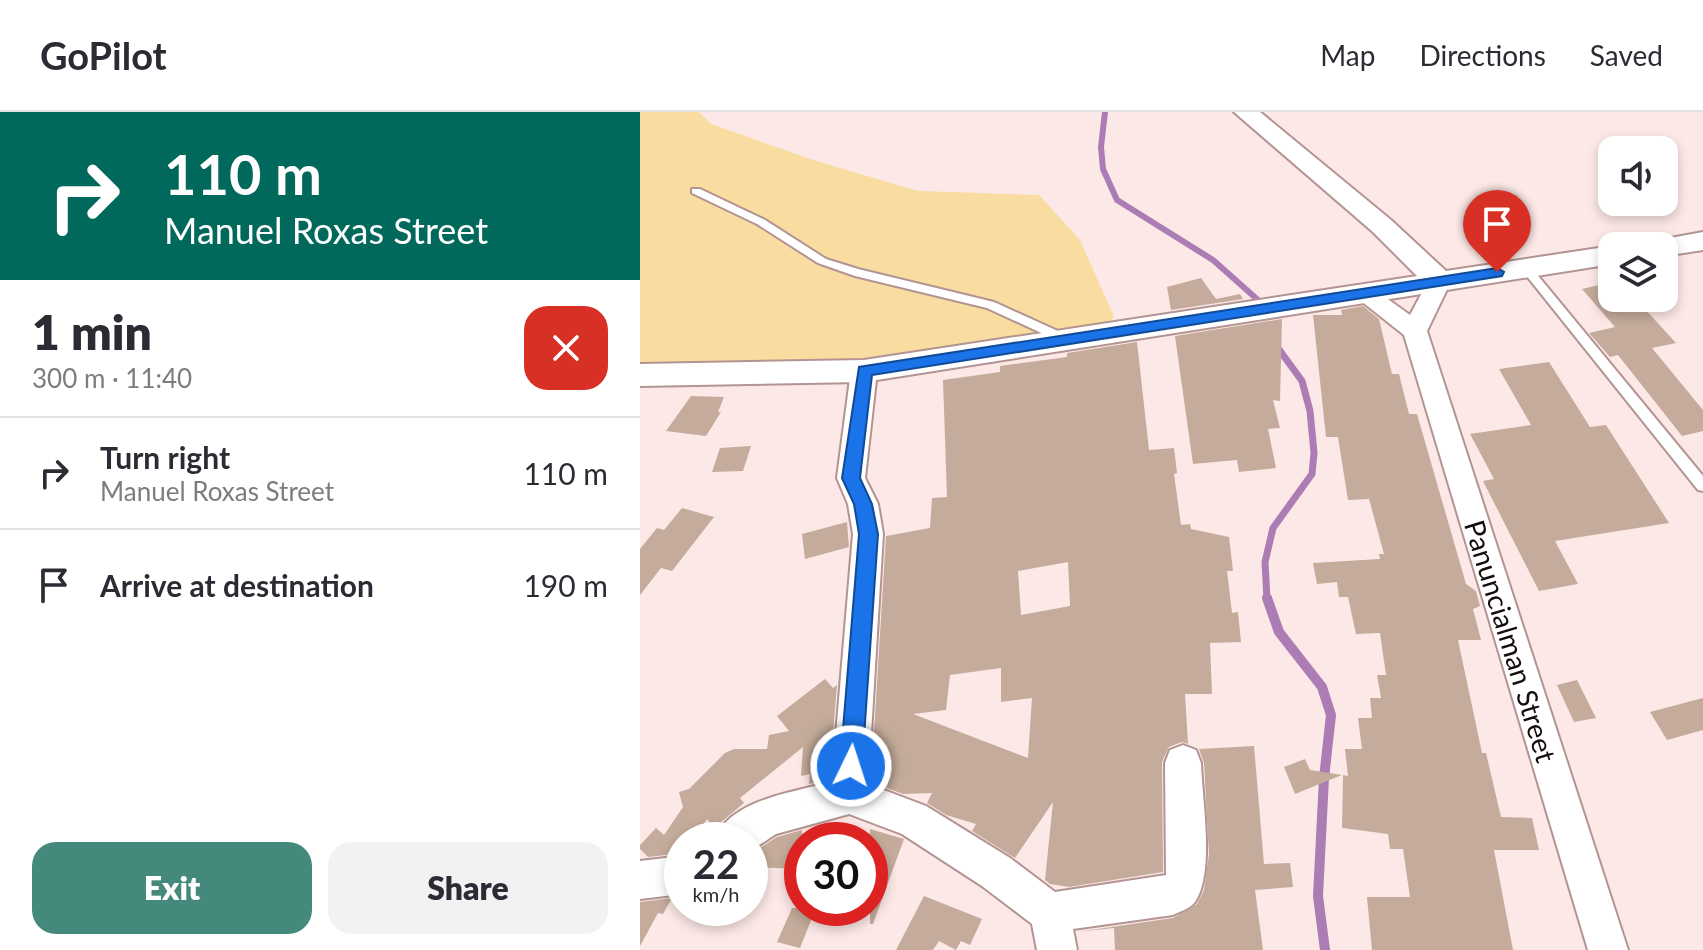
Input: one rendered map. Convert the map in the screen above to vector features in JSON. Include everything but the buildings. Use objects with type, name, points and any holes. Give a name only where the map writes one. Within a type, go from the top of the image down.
[{"type":"street","points":[[1246,112],[1382,226],[1439,281]]},
{"type":"street","points":[[1258,112],[1406,235],[1430,262],[1439,281]]},
{"type":"street","points":[[1678,245],[1703,241]]},
{"type":"street","points":[[640,375],[864,371],[1598,257]]},
{"type":"street","points":[[1363,293],[1415,331],[1439,281]]},
{"type":"street","name":"Panuncialman Street","points":[[1415,331],[1608,950]]},
{"type":"street","points":[[849,796],[868,534],[863,504],[851,478],[864,371]]},
{"type":"street","points":[[760,822],[768,817],[849,796],[913,819],[996,872],[1053,932],[1173,895],[1180,890],[1185,882],[1186,866],[1183,763]]},
{"type":"street","points":[[640,880],[664,877]]},
{"type":"lane","points":[[696,191],[761,222],[822,261],[990,305],[1067,340]]},
{"type":"lane","points":[[1526,268],[1703,486]]},
{"type":"shaded area","points":[[640,112],[699,112],[711,124],[813,160],[918,191],[1039,195],[1080,240],[1114,317],[1105,325],[859,365],[640,377]]},
{"type":"waterway","points":[[1105,112],[1101,147],[1103,169],[1117,200],[1213,260],[1258,300]]},
{"type":"waterway","points":[[1267,600],[1265,562],[1273,528],[1312,474],[1314,453],[1310,411],[1302,381],[1275,344]]},
{"type":"waterway","points":[[1267,598],[1279,632],[1322,687],[1331,715],[1324,778],[1318,896],[1325,950]]},
{"type":"route","points":[[851,766],[868,534],[863,504],[851,478],[864,371],[1497,272]]}]
